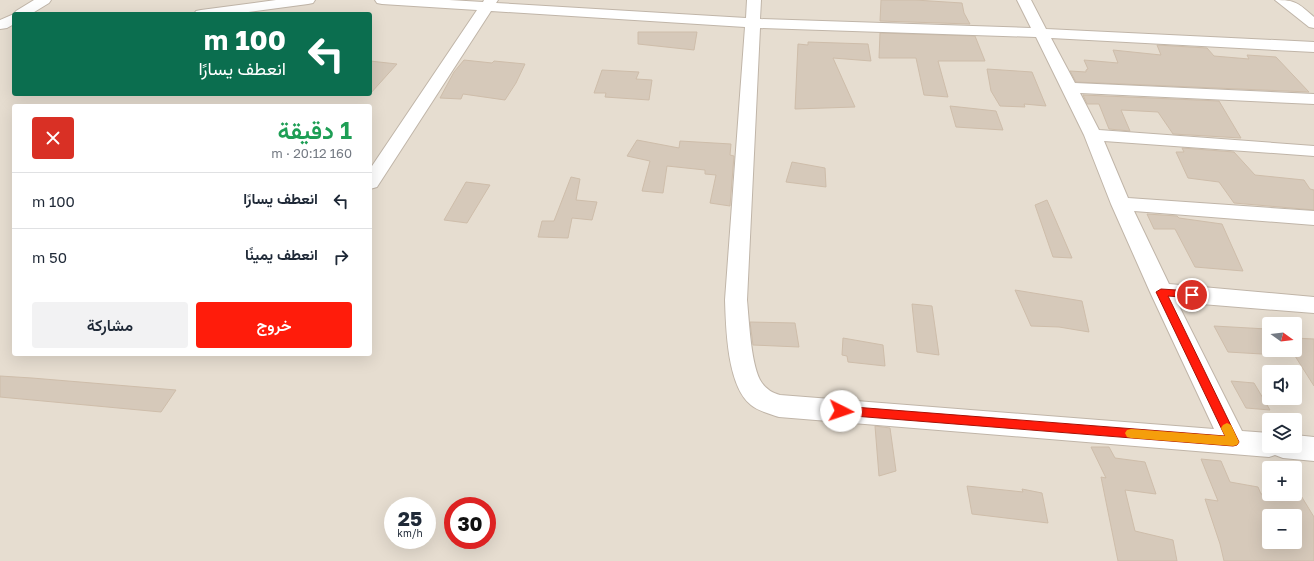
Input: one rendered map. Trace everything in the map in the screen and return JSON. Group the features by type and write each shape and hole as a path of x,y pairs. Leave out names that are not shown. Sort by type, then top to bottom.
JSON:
{"street":[{"path":"24,12 44,0"},
{"path":"209,12 230,0"},
{"path":"215,12 308,0"},
{"path":"382,0 489,3 753,23 1042,33 1314,47"},
{"path":"754,0 736,300 737,332 748,383 758,397 779,406 1262,444"},
{"path":"1024,0 1093,135 1121,204 1161,292 1233,442"},
{"path":"1282,0 1314,24"},
{"path":"372,180 489,3"},
{"path":"1070,88 1314,99"},
{"path":"1093,135 1314,151"},
{"path":"1121,204 1314,218"},
{"path":"1161,292 1314,305"},
{"path":"1302,448 1314,449"}],"shaded area":[{"path":"0,0 1314,0 1314,561 0,561"}],"building":[{"path":"881,0 915,0 962,3 964,13 970,24 880,21"},
{"path":"638,32 697,32 694,50 638,44"},
{"path":"880,33 975,36 985,61 938,61 948,97 924,95 916,58 879,58"},
{"path":"808,42 868,44 871,61 833,58 855,107 795,109 798,44 808,45"},
{"path":"1157,45 1207,48 1214,56 1249,59 1247,55 1276,57 1309,92 1076,82 1070,71 1086,72 1088,69 1084,60 1118,63 1113,50 1161,55"},
{"path":"464,60 525,64 516,83 505,100 463,94 461,99 440,98 454,72"},
{"path":"372,61 397,64 372,92"},
{"path":"987,69 1032,72 1046,106 1024,104 1025,107 1000,106 991,91"},
{"path":"602,70 639,72 636,79 652,80 649,100 605,97 606,93 594,93"},
{"path":"1083,95 1219,101 1241,138 1173,134 1158,112 1121,110 1130,131 1109,129 1099,104 1087,104"},
{"path":"950,106 996,111 1003,130 956,127"},
{"path":"637,140 679,148 680,141 731,144 730,155 734,156 730,206 710,203 716,175 705,174 705,170 667,166 663,193 642,191 650,161 627,156"},
{"path":"1182,148 1234,152 1255,175 1304,180 1310,189 1314,190 1314,210 1234,203 1219,182 1188,178 1176,152 1184,152"},
{"path":"792,162 825,168 826,187 786,182"},
{"path":"571,177 580,179 576,200 597,202 592,220 572,218 568,238 538,237 542,221 554,221"},
{"path":"466,182 490,185 467,223 444,220"},
{"path":"1047,200 1072,258 1053,257 1035,205"},
{"path":"1147,214 1177,216 1179,218 1222,224 1243,271 1195,267 1175,229 1154,229"},
{"path":"1015,290 1082,301 1089,332 1059,327 1031,326"},
{"path":"912,304 932,306 939,355 917,352"},
{"path":"750,322 795,323 799,347 753,345"},
{"path":"1214,326 1262,329 1262,354 1228,352"},
{"path":"843,338 883,345 885,366 848,362 847,356 842,355"},
{"path":"1302,338 1314,339 1314,386 1296,357 1302,357"},
{"path":"0,376 176,390 161,412 0,397"},
{"path":"1231,381 1254,383 1262,396 1262,405 1267,405 1270,410 1246,408"},
{"path":"875,426 890,428 896,471 879,476"},
{"path":"1091,447 1109,447 1115,458 1145,462 1156,494 1125,490 1135,531 1173,540 1177,561 1118,561 1101,477 1106,478"},
{"path":"1201,459 1221,461 1230,482 1258,487 1262,494 1262,501 1302,501 1302,497 1314,517 1314,561 1224,561 1205,499 1218,501"},
{"path":"967,486 1023,492 1022,489 1042,493 1048,523 972,514"}],"slow traffic":[{"path":"1131,433 1233,442 1227,428"}],"route":[{"path":"841,411 1233,442 1161,292 1192,295"}]}
